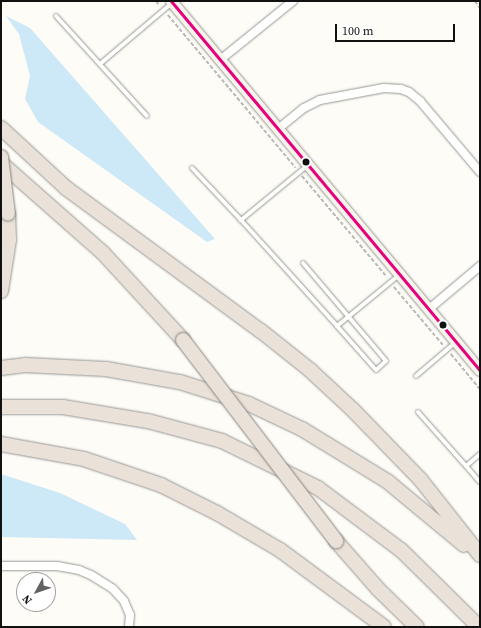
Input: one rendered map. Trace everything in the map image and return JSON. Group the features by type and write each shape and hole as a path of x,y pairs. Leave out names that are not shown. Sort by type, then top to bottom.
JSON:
{"highway":[{"path":"1,128 66,188 261,331 310,370 352,409 420,479 480,556"},
{"path":"1,157 8,214 9,240 1,291"},
{"path":"1,163 102,253 184,340 336,541 378,589 417,627"},
{"path":"1,368 25,365 106,369 180,382 250,404 302,429 387,481 480,556"},
{"path":"1,407 63,407 148,421 222,441 318,488 401,550 479,627"},
{"path":"1,444 84,459 161,485 217,513 280,550 384,627"}],"street":[{"path":"220,60 292,1"},
{"path":"172,2 480,370"},
{"path":"278,129 304,108 320,100 384,88 401,89 409,92 420,101 480,172"},
{"path":"429,309 480,266"},
{"path":"1,566 57,566 79,570 91,575 113,589 124,601 130,616 129,627"}],"lane":[{"path":"100,64 172,2"},
{"path":"56,16 147,116"},
{"path":"241,220 308,165"},
{"path":"192,168 241,220 376,370 386,361 304,263"},
{"path":"337,326 400,274"},
{"path":"416,376 456,342"},
{"path":"418,412 480,482"},
{"path":"466,466 480,454"}],"path":[{"path":"156,1 480,390"},
{"path":"475,1 480,8"}],"water":[{"path":"6,16 30,28 215,239 207,242 38,122 25,99 30,76 19,34"},
{"path":"1,474 60,493 125,524 137,540 1,537"}],"transit line":[{"path":"171,1 480,370"}]}
